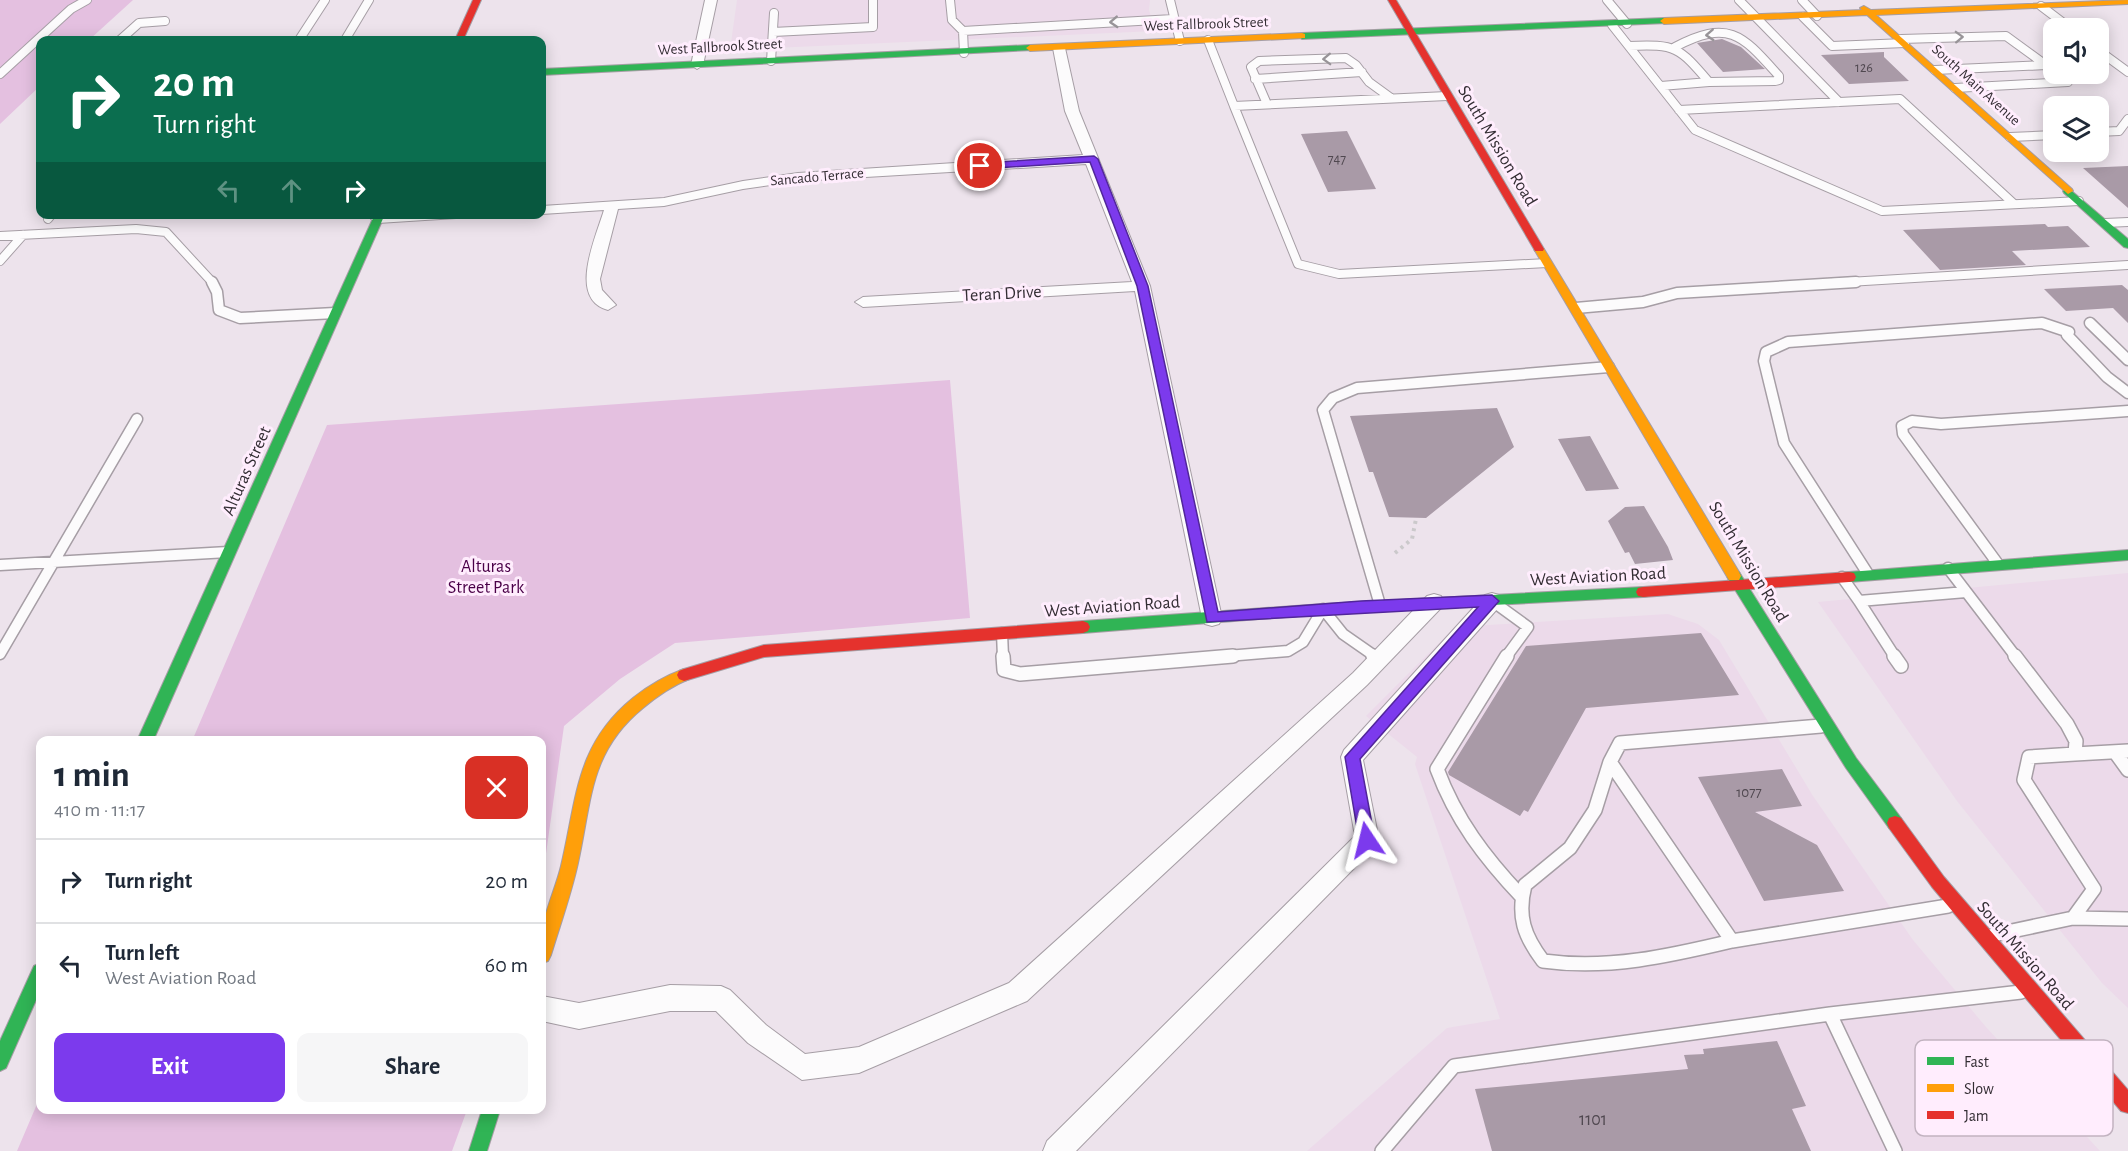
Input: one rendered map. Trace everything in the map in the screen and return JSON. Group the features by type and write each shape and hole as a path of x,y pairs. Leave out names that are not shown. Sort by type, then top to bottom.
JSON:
{"street":[{"path":"461,36 477,0"},
{"path":"697,64 711,0"},
{"name":"South Mission Road","path":"1392,0 1546,263 1740,586 1878,802 1957,904 2073,1040"},
{"name":"South Main Avenue","path":"1854,0 1903,41 2128,245"},
{"name":"West Fallbrook Street","path":"546,72 1180,41 2128,2"},
{"path":"1059,48 1072,111 1094,159 1142,286 1212,618"},
{"name":"Sancado Terrace","path":"546,210 664,202 743,184 798,177 1094,159"},
{"path":"608,305 595,292 592,279 612,206"},
{"name":"Alturas Street","path":"147,736 378,219"},
{"name":"Teran Drive","path":"863,302 1142,286"},
{"name":"West Aviation Road","path":"546,942 566,880 586,782 598,744 626,710 672,679 764,651 1380,605 1492,601 1740,586 1948,567 2128,555"},
{"path":"1057,1151 1367,840 1352,757 1492,601"},
{"path":"546,1010 579,1016 670,998 721,999 757,1034 802,1067 860,1060 1018,992 1378,659 1434,602"},
{"path":"0,1062 8,1026 36,979"},
{"name":"South Mission Road","path":"2113,1087 2128,1104"},
{"path":"478,1151 490,1114"}],"lane":[{"path":"42,36 71,9 87,0"},
{"path":"301,36 325,0"},
{"path":"347,36 369,0"},
{"path":"773,32 873,27 873,0"},
{"path":"950,0 952,20 963,31 964,53"},
{"path":"1170,0 1180,41"},
{"path":"1607,0 1627,24"},
{"path":"1739,0 1839,102"},
{"path":"1802,0 1817,16"},
{"path":"2050,4 2062,18"},
{"path":"771,61 774,13"},
{"path":"1803,17 1832,46 2007,36 2043,63"},
{"path":"963,31 1173,19"},
{"path":"124,36 139,23 165,21"},
{"path":"1612,25 1695,130 1882,212 2079,201"},
{"path":"1661,86 1779,80 1779,76 1761,56 1739,36 1697,35 1675,47"},
{"path":"1208,40 1298,264 1339,274 1546,263"},
{"path":"0,74 36,41"},
{"path":"1629,46 1667,44 1675,47 1709,82"},
{"path":"1267,104 1251,67 1259,61 1346,58 1370,82 1391,98"},
{"path":"2109,58 2128,72"},
{"path":"1935,70 2043,65"},
{"path":"1255,79 1362,72"},
{"path":"1955,88 2043,83"},
{"path":"1234,106 1447,96"},
{"path":"1679,110 1900,99 2014,204"},
{"path":"2109,131 2119,131 2128,119"},
{"path":"2010,137 2043,136"},
{"path":"2105,224 2128,222"},
{"path":"0,236 136,229 166,232 189,260 212,279 219,295 219,310 240,318 335,313"},
{"path":"0,261 23,235"},
{"path":"1574,308 1643,302 1677,293 2128,265"},
{"path":"1868,574 1785,443 1764,361 1766,352 1788,342 2042,323 2069,332 2067,335 2107,377 2128,393"},
{"path":"2090,323 2128,360"},
{"path":"1380,605 1323,410 1333,398 1357,388 1609,367"},
{"path":"1998,564 1903,434 1902,426 1912,421 1941,424 2128,411"},
{"path":"0,654 137,419"},
{"path":"0,565 231,552"},
{"path":"1948,567 2067,724 2076,741 2075,754"},
{"path":"1841,576 1901,666"},
{"path":"1859,601 1966,592"},
{"path":"1492,601 1528,627 1506,657 1437,769 1448,803 1472,843 1522,897"},
{"path":"1002,633 1004,670 1020,674 1288,651 1303,642 1323,609 1343,634 1378,659"},
{"path":"1828,725 1620,743 1610,762 1595,810 1570,848 1525,885 1519,917 1527,941 1543,961 1569,966 1643,961 1732,941 1957,904"},
{"path":"2073,918 2094,889 2024,780 2029,757 2128,751"},
{"path":"2115,752 2128,770"},
{"path":"1610,762 1732,941"},
{"path":"1985,936 2073,918 2128,919"},
{"path":"1382,1151 1454,1066 1830,1014 2031,991"},
{"path":"1830,1014 1895,1151"}],"path":[{"path":"1395,553 1403,550 1412,539 1417,526 1416,519"}],"shaded area":[{"path":"737,0 1150,0 1149,10 1155,31 730,50"},
{"path":"2128,573 2128,1008 2102,983 1957,801 1818,602"},
{"path":"1668,614 1698,624 1719,640 1813,796 1913,940 1998,1040 1915,1040 1915,1136 2086,1136 2100,1151 1307,1151 1447,1028 1500,1019 1415,764 1417,757 1366,716 1455,627"}],"green space":[{"path":"0,0 133,0 93,36 36,36 36,90 0,124"},
{"name":"Alturas Street Park","path":"950,380 970,618 675,643 620,679 564,726 546,854 546,736 194,736 327,425"},
{"path":"36,1106 36,1114 466,1114 452,1151 17,1151"}],"building":[{"path":"1722,39 1741,47 1765,69 1723,72 1697,43"},
{"path":"1884,52 1884,57 1909,81 1849,84 1821,55"},
{"path":"1347,131 1376,189 1328,192 1301,134"},
{"path":"2128,166 2128,208 2083,168"},
{"path":"2045,224 2048,227 2068,226 2090,247 2012,251 2026,265 1940,270 1903,230"},
{"path":"2122,285 2128,290 2128,323 2113,308 2066,311 2044,289"},
{"path":"1497,408 1514,447 1426,518 1389,517 1373,472 1369,472 1350,416"},
{"path":"1590,436 1619,489 1586,491 1558,439"},
{"path":"1644,506 1673,560 1635,564 1629,552 1625,553 1608,521 1625,507"},
{"path":"1701,633 1739,695 1586,708 1528,812 1524,810 1520,816 1449,775 1448,772 1526,646"},
{"path":"1782,769 1802,806 1755,812 1817,845 1844,891 1764,901 1698,777"},
{"path":"1777,1041 1806,1106 1792,1109 1811,1151 1492,1151 1475,1089 1688,1069 1684,1055 1704,1054 1703,1049"}],"traffic: fast":[{"path":"1302,36 1664,21"},
{"path":"546,72 1030,48"},
{"path":"2068,191 2128,245"},
{"path":"147,736 378,219"},
{"path":"1849,577 2128,555"},
{"path":"1734,576 1851,763 1895,823"},
{"path":"1083,627 1323,609 1643,592"},
{"path":"0,1062 36,981"},
{"path":"478,1151 490,1114"}],"traffic: slow":[{"path":"1664,21 2128,2"},
{"path":"1864,8 2068,191"},
{"path":"1030,48 1302,36"},
{"path":"1539,249 1734,576"},
{"path":"546,943 566,881 581,804 594,757 606,736 622,716 658,688 684,675"}],"traffic: jam":[{"path":"461,36 477,0"},
{"path":"1392,0 1539,249"},
{"path":"1643,592 1849,577"},
{"path":"684,675 764,651 1083,627"},
{"path":"1895,823 1938,882 2073,1040"},
{"path":"2113,1086 2128,1104"}],"route":[{"path":"980,166 1094,159 1142,286 1212,618 1361,606 1492,601 1352,757 1367,840"}]}
